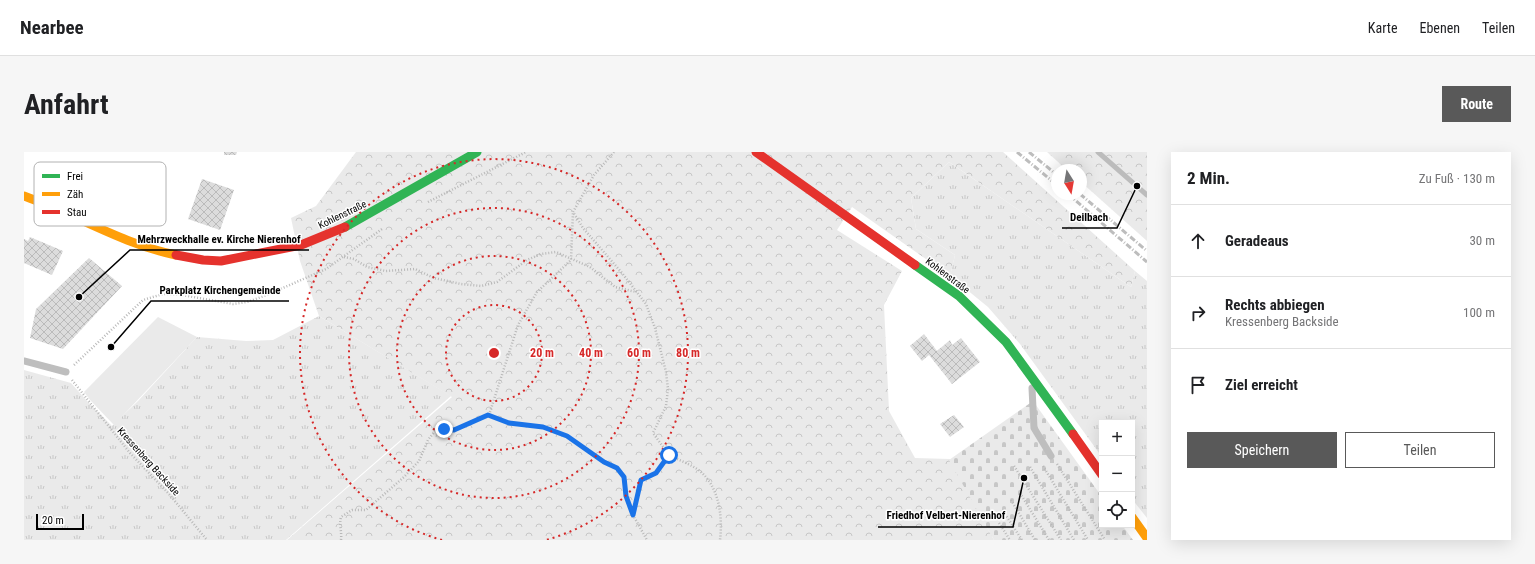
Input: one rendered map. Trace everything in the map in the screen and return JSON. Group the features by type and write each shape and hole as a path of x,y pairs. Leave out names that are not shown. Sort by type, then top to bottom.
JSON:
{"main road":[{"name":"Kohlenstraße","path":"96,226 127,240 166,253 185,257 221,261 250,256 302,245 347,226 477,152"},
{"name":"Kohlenstraße","path":"756,152 959,296 1006,342 1099,471"},
{"name":"Kohlenstraße","path":"24,196 34,199"},
{"path":"1135,521 1147,538"}],"lane":[{"path":"24,361 66,372"},
{"path":"1032,378 1034,428 1051,456"}],"path":[{"path":"488,415 518,325 537,292 571,260 573,212 594,175 614,152"},
{"path":"573,212 583,228 622,273 646,304 655,328 666,372 668,389 666,406 653,433 669,455 697,469 708,480 716,495 720,513 720,540"},
{"path":"344,257 354,259 367,267 386,271 415,270 434,278 461,284 481,286 497,282 527,260 541,254 556,252 590,268 615,287 636,292"},
{"name":"Kressenberg Backside","path":"66,372 130,453 169,494 207,540"},
{"path":"341,540 339,525 341,517 352,510 366,510 404,477 419,460 428,440 435,431 454,430 488,415 509,423 543,427 567,436 604,462 617,468 624,477 626,496 633,515 647,540"},
{"path":"633,515 641,480 656,473 669,455"},
{"path":"1051,456 1105,540"},
{"path":"1014,466 1061,540"},
{"path":"1043,466 1088,540"},
{"path":"1030,467 1074,540"},
{"path":"1020,493 1049,540"},
{"path":"1011,500 1035,540"},
{"path":"1005,514 1022,540"},
{"path":"999,523 1010,540"}],"green space":[{"path":"356,152 1003,152 1051,195 1051,200 1056,200 1135,271 1131,287 949,162 911,198 916,229 955,255 950,276 852,207 837,230 902,271 884,305 889,411 915,458 950,459 994,540 287,540 452,397 319,316 300,261 291,218 316,206"},
{"path":"1047,152 1147,152 1147,241 1087,187 1087,164 1060,164"},
{"path":"949,162 1131,287 1135,271 1147,281 1147,518 1135,503 1135,420 1099,420 1099,453 1020,344 988,307 950,276 955,255 916,229 911,198"},
{"path":"319,316 451,396 286,540 24,540 24,370 71,383 112,426 138,401 197,337 246,341 273,340"},
{"path":"158,317 197,337 114,425 84,392"},
{"path":"1033,401 1099,493 1099,528 1124,528 1133,540 994,540 949,460"}],"building":[{"path":"224,152 237,152 236,155 224,155"},
{"path":"202,179 234,190 220,230 188,219"},
{"path":"30,237 63,251 52,275 24,263 24,239 28,241"},
{"path":"89,258 122,286 63,349 30,338 36,309"},
{"path":"924,334 937,351 950,340 952,345 961,338 980,362 952,384 929,355 922,361 910,346"},
{"path":"954,415 964,427 950,437 940,424"}],"waterway":[{"path":"1098,152 1147,195"}],"railway":[{"path":"1017,152 1051,180"},
{"path":"1029,152 1051,170"},
{"path":"1075,200 1147,262"},
{"path":"1087,200 1147,251"}],"traffic: fast":[{"path":"345,227 477,152"},
{"path":"915,265 959,296 1006,342 1073,434"}],"traffic: slow":[{"path":"24,196 34,200"},
{"path":"95,226 137,244 176,255"},
{"path":"1135,521 1147,538"}],"traffic: jam":[{"path":"756,152 915,265"},
{"path":"176,255 203,260 221,261 301,245 345,227"},
{"path":"1073,434 1099,471"}],"place":[{"name":"Deilbach","path":"1137,186"},
{"name":"Mehrzweckhalle ev. Kirche Nierenhof","path":"79,297"},
{"name":"Parkplatz Kirchengemeinde","path":"111,347"},
{"name":"Friedhof Velbert-Nierenhof","path":"1024,478"}],"route":[{"path":"444,429 454,430 488,415 509,423 543,427 567,436 604,462 617,468 624,477 626,496 633,515 641,480 656,473 669,455"}]}
